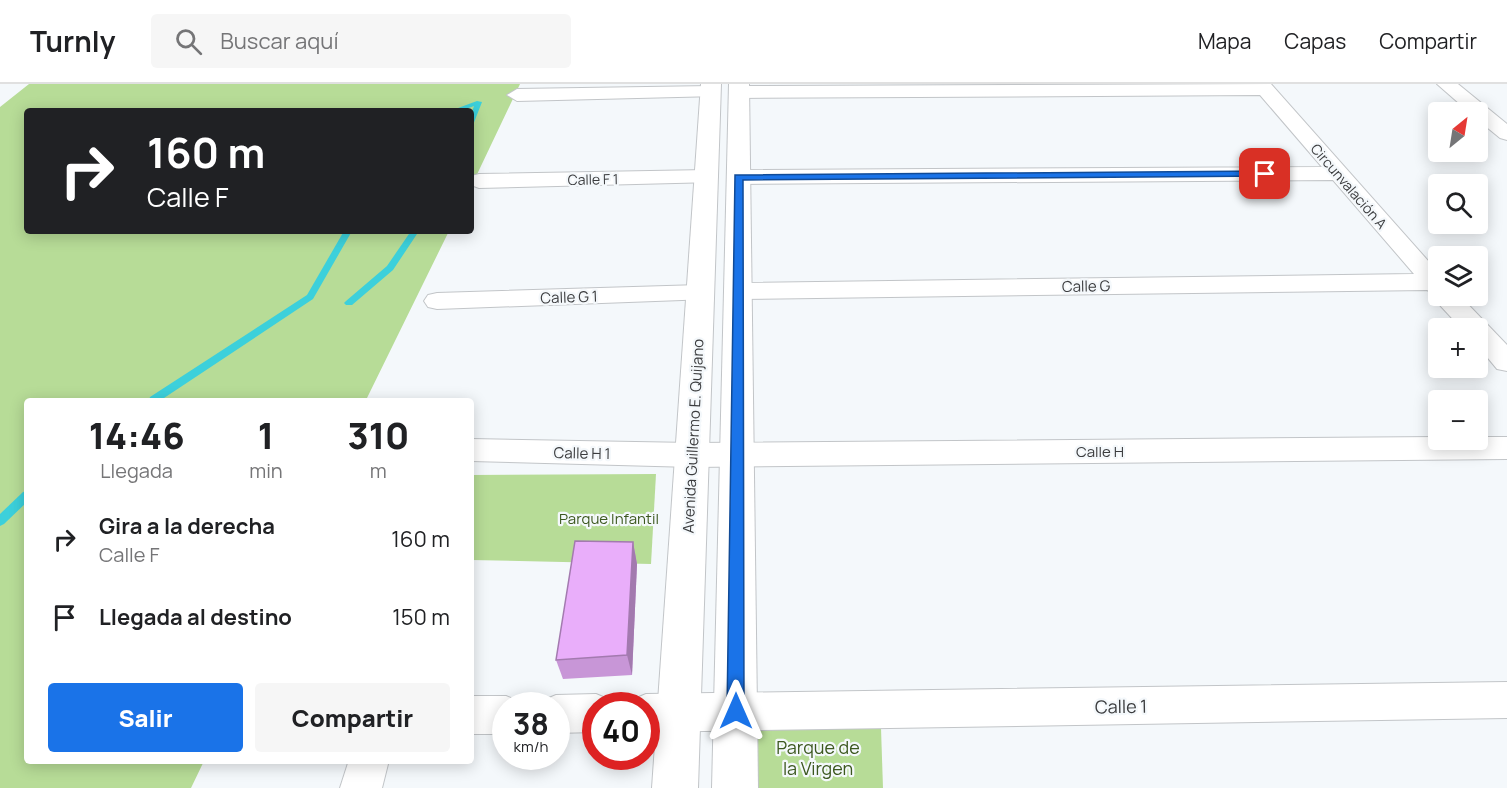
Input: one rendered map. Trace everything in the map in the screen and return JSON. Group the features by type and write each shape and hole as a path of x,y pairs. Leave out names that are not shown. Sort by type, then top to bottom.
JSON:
{"street":[{"path":"1446,84 1507,134"},
{"path":"517,95 725,88 1263,87"},
{"name":"Circunvalación A","path":"1263,87 1428,275"},
{"path":"725,88 738,177 735,788"},
{"name":"Avenida Guillermo E. Quijano","path":"675,788 663,712 692,455 707,177 725,88"},
{"path":"738,177 1337,173"},
{"name":"Calle F 1","path":"479,181 707,177"},
{"name":"Calle G","path":"737,291 1428,288"},
{"name":"Calle G 1","path":"437,301 700,293"},
{"name":"Circunvalación A","path":"1456,306 1467,318"},
{"name":"Circunvalación A","path":"1488,341 1507,362"},
{"name":"Calle H","path":"692,455 1507,448"},
{"name":"Calle H 1","path":"474,450 692,455"},
{"name":"Calle 1","path":"663,712 1507,700"},
{"path":"474,715 492,715"},
{"path":"361,788 368,764"}],"green space":[{"path":"29,84 520,84 474,181 474,108 24,108 24,234 448,234 367,398 24,398 24,764 203,764 191,788 0,788 0,107"},
{"name":"Parque Infantil","path":"656,474 651,564 474,560 474,475"},
{"name":"Parque de la Virgen","path":"756,728 881,728 883,788 754,788"}],"building":[{"path":"575,541 633,542 627,655 556,660"}],"waterway":[{"path":"462,108 479,102 474,116"},
{"path":"157,398 310,297 346,234"},
{"path":"349,303 390,268 413,234"},
{"path":"0,521 24,498"}],"route":[{"path":"736,711 738,177 1265,174"}]}
